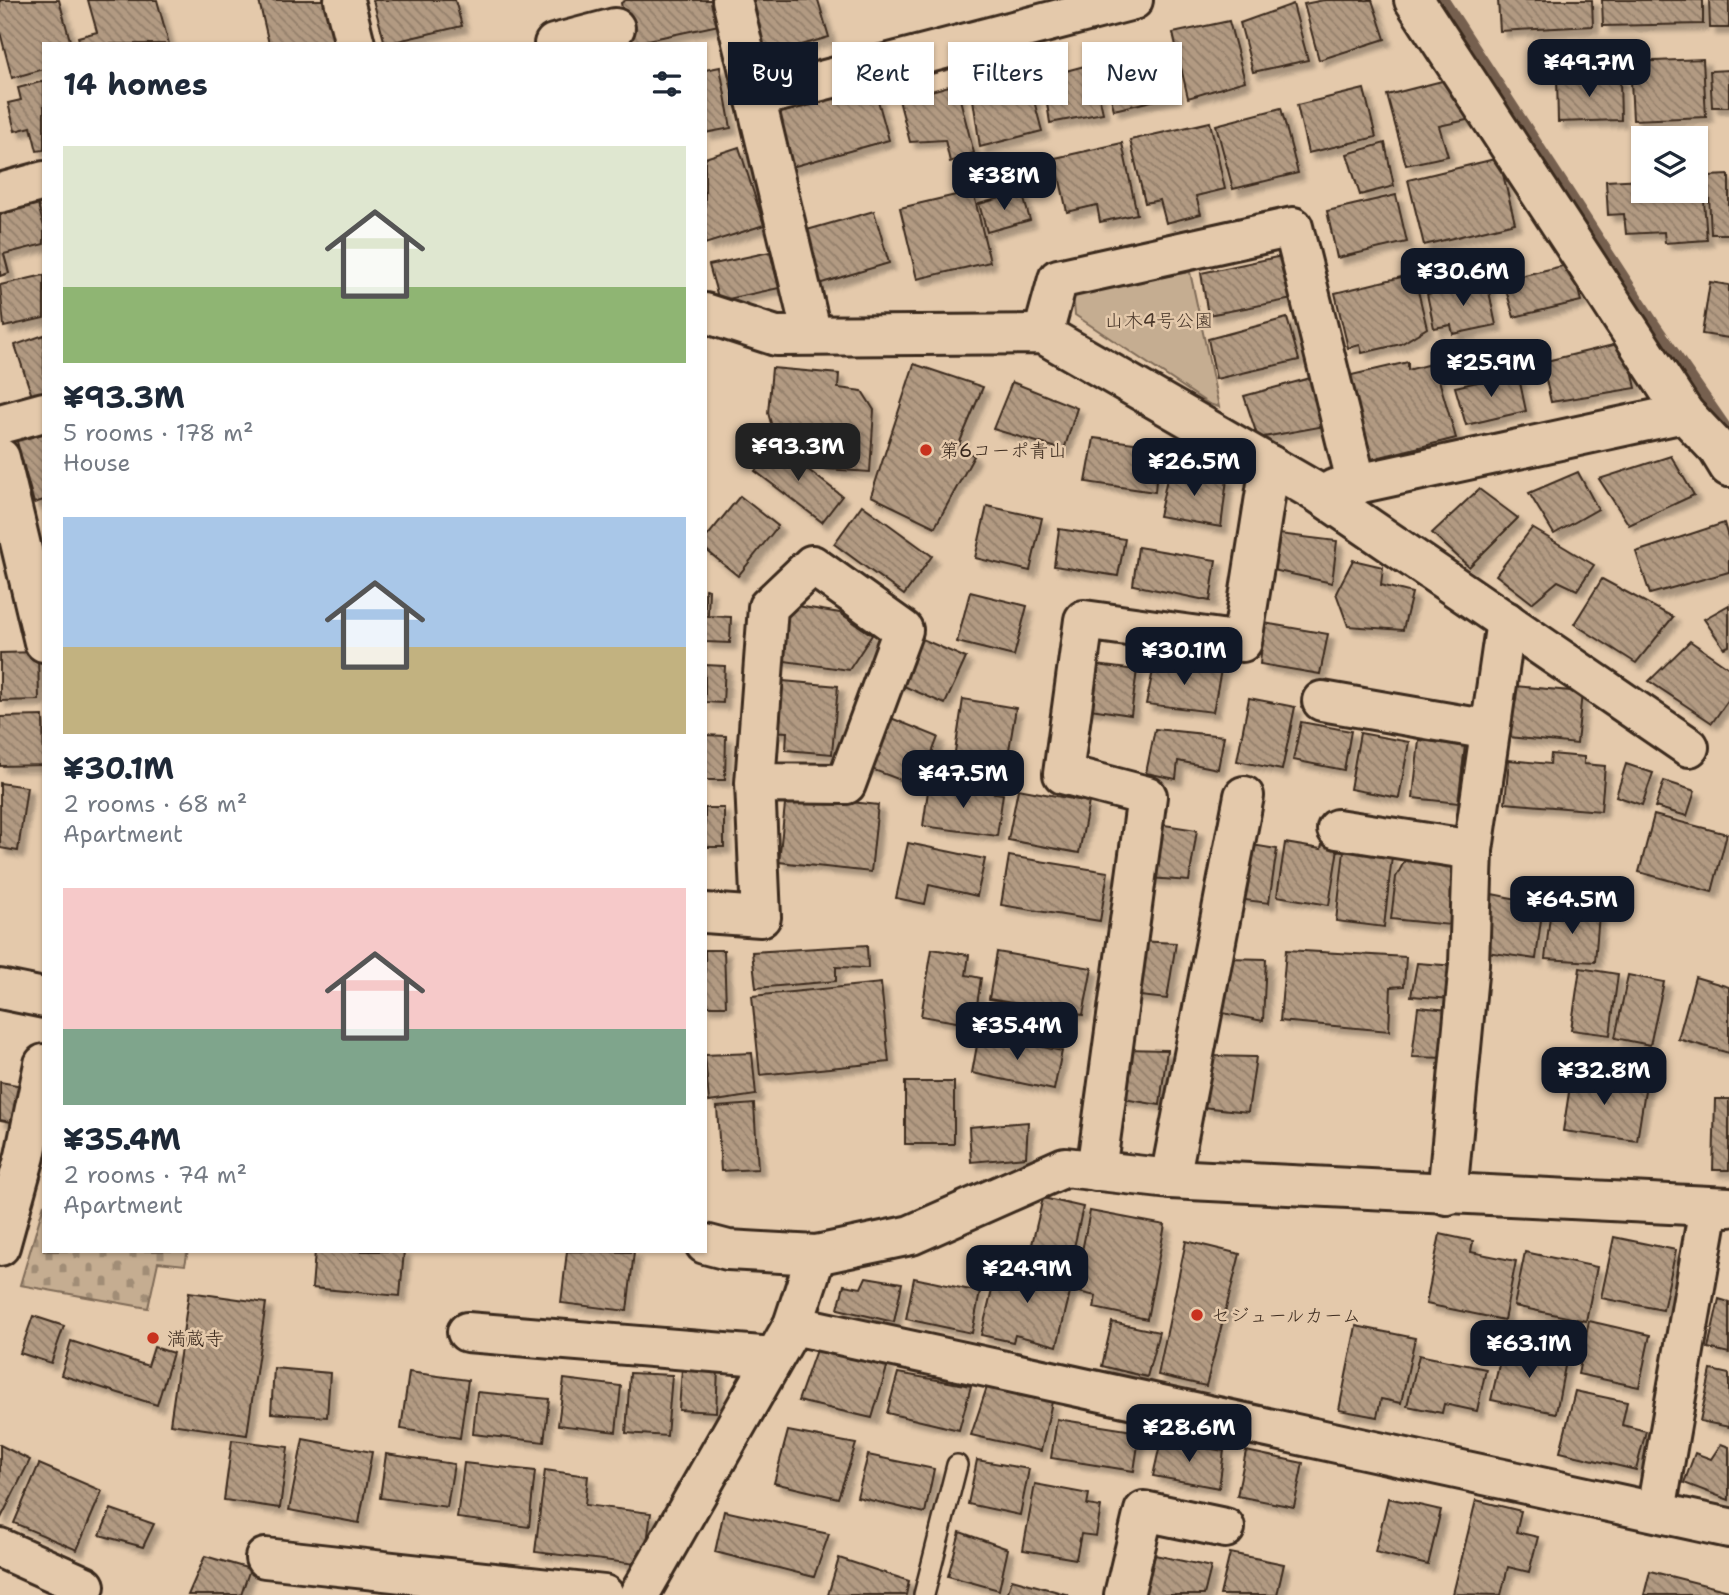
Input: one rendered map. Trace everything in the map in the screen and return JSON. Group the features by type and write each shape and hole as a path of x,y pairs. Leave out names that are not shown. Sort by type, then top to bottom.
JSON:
{"street":[{"path":"344,0 354,42"},
{"path":"732,0 742,42"},
{"path":"818,81 1133,0"},
{"path":"1414,0 1684,413 1725,454"},
{"path":"562,42 615,28"},
{"path":"757,105 813,335"},
{"path":"0,193 42,182"},
{"path":"1042,334 1058,279 1293,228 1357,485"},
{"path":"707,314 776,336 1042,334 1318,493 1689,747"},
{"path":"0,424 42,413"},
{"path":"1318,493 1684,413"},
{"path":"0,458 42,634"},
{"path":"1096,1171 1147,796 1063,774 1084,620 1242,642 1270,465"},
{"path":"707,913 761,917 755,783 768,607 812,565 903,630 846,784 755,783"},
{"path":"1447,1195 1469,964 1473,850 1506,621"},
{"path":"1322,701 1490,730"},
{"path":"1170,1179 1244,796"},
{"path":"1337,829 1473,850"},
{"path":"0,989 42,998"},
{"path":"0,1246 25,1156 42,1074"},
{"path":"707,1244 729,1250 816,1255 911,1235 1065,1167 1170,1179 1719,1207 1656,1511"},
{"path":"639,1595 783,1341 816,1255"},
{"path":"467,1332 783,1341 1656,1511 1729,1528"},
{"path":"1124,1595 1144,1511 1225,1528"},
{"path":"0,1548 85,1586"},
{"path":"265,1559 347,1582 604,1595"}],"lane":[{"path":"924,1595 957,1465"}],"green space":[{"name":"山木4号公園","path":"1190,272 1219,407 1209,404 1075,315 1073,292"},
{"path":"42,1211 42,1253 188,1253 185,1265 158,1262 148,1308 20,1285"}],"building":[{"path":"0,0 59,0 70,42 42,42 42,70 12,78 0,32"},
{"path":"88,0 157,0 168,42 79,42 78,37 97,32"},
{"path":"326,0 336,42 269,42 259,1"},
{"path":"373,0 455,0 462,26 384,42"},
{"path":"626,0 713,0 719,25 629,42 621,3"},
{"path":"744,0 818,0 829,37 812,42 756,42"},
{"path":"1324,0 1372,0 1385,39 1319,60 1304,4"},
{"path":"1498,0 1592,0 1593,26 1500,31"},
{"path":"1602,0 1703,0 1703,24 1603,26"},
{"path":"1709,0 1729,0 1729,28 1710,28"},
{"path":"1293,4 1308,60 1253,72 1240,23"},
{"path":"1229,21 1245,81 1188,98 1182,72 1182,42 1175,42 1173,33"},
{"path":"1703,59 1706,117 1633,120 1630,62"},
{"path":"720,67 731,128 707,133 707,70"},
{"path":"1082,67 1082,105 1101,105 1103,113 1050,123 1047,105 1068,105 1068,70"},
{"path":"1729,70 1729,107 1712,107 1710,71"},
{"path":"1620,77 1621,120 1558,122 1557,78"},
{"path":"1454,78 1467,120 1439,126 1448,156 1406,165 1387,95"},
{"path":"42,82 42,150 37,151 31,127 15,131 8,103 21,100 18,88"},
{"path":"948,86 948,105 961,105 974,153 950,162 945,140 910,142 900,105 934,105 934,90"},
{"path":"1364,89 1376,137 1308,153 1297,105"},
{"path":"832,98 832,105 879,105 889,140 788,168 773,115 808,105 818,105 818,102"},
{"path":"974,105 1035,105 1042,131 980,147"},
{"path":"1113,105 1135,105 1114,110"},
{"path":"1281,108 1298,173 1233,189 1216,125"},
{"path":"1210,122 1225,189 1196,196 1201,214 1166,223 1160,200 1145,203 1130,140"},
{"path":"1122,143 1137,214 1100,222 1097,205 1067,212 1055,158"},
{"path":"1385,143 1394,186 1360,195 1347,154"},
{"path":"739,147 764,225 707,243 707,157"},
{"path":"1499,158 1515,223 1424,245 1408,180"},
{"path":"1729,175 1729,234 1711,234 1708,176"},
{"path":"1631,180 1631,203 1704,203 1707,240 1665,243 1664,232 1626,234 1624,214 1608,215 1606,181"},
{"path":"973,191 990,262 917,279 900,208"},
{"path":"1022,192 1030,220 987,232 979,204"},
{"path":"35,194 42,220 42,244 4,254 9,273 0,276 0,203"},
{"path":"1396,195 1407,242 1337,258 1327,211"},
{"path":"874,211 889,263 815,285 800,232"},
{"path":"770,252 779,288 719,301 709,265"},
{"path":"1282,256 1293,299 1208,315 1201,273"},
{"path":"1571,264 1581,301 1514,317 1503,280"},
{"path":"1414,274 1427,328 1401,344 1362,353 1360,345 1348,348 1335,293"},
{"path":"42,275 42,318 4,327 0,285"},
{"path":"1487,282 1496,325 1453,334 1451,325 1434,328 1427,294"},
{"path":"1710,282 1729,285 1729,338 1702,334"},
{"path":"1287,318 1299,360 1216,379 1208,339"},
{"path":"42,336 42,396 33,399 15,345"},
{"path":"1626,342 1636,388 1551,402 1542,362"},
{"path":"1408,362 1408,370 1434,363 1456,438 1364,461 1343,377"},
{"name":"第6コーポ青山","path":"914,364 983,387 959,444 974,456 935,527 871,496"},
{"path":"772,368 839,374 838,388 862,391 874,410 870,472 826,469 775,437 768,413"},
{"path":"1518,373 1526,411 1466,425 1455,387"},
{"path":"1314,377 1325,426 1258,438 1244,396"},
{"path":"1012,382 1077,408 1064,450 993,429"},
{"path":"42,431 42,501 34,503 16,438"},
{"path":"1094,438 1159,446 1155,492 1086,482"},
{"path":"775,444 842,496 822,522 755,471"},
{"path":"1671,456 1694,495 1629,525 1599,479"},
{"path":"1169,469 1227,479 1221,527 1159,516"},
{"path":"1578,472 1598,509 1554,534 1529,493"},
{"path":"1479,489 1518,518 1469,567 1432,533"},
{"path":"740,496 778,526 738,576 707,551 707,537"},
{"path":"862,505 932,556 904,595 834,544"},
{"path":"987,506 1042,518 1030,571 975,558"},
{"path":"1724,523 1729,541 1729,572 1650,594 1636,552"},
{"path":"1532,528 1594,565 1577,590 1558,581 1532,603 1496,575"},
{"path":"1059,529 1125,539 1118,576 1054,566"},
{"path":"1279,534 1337,541 1332,583 1273,570"},
{"path":"1138,547 1216,560 1210,601 1133,585"},
{"path":"1353,560 1383,567 1381,585 1412,593 1403,630 1348,626 1336,593"},
{"path":"1602,579 1673,617 1636,663 1574,624"},
{"path":"707,590 708,616 731,617 730,643 707,642"},
{"path":"970,592 1027,606 1014,656 957,642"},
{"path":"779,603 840,613 872,635 849,670 770,659"},
{"path":"1729,605 1729,646 1724,648 1704,619"},
{"path":"1264,623 1328,634 1320,674 1260,664"},
{"path":"913,635 966,658 945,704 892,681"},
{"path":"1690,641 1729,668 1729,699 1712,723 1649,681"},
{"path":"38,652 39,700 0,701 0,653"},
{"path":"1155,661 1221,670 1213,712 1146,704"},
{"path":"1088,664 1137,670 1131,715 1083,708"},
{"path":"707,665 725,666 723,703 707,702"},
{"path":"772,680 838,686 832,754 786,750 787,732 768,731"},
{"path":"1514,686 1582,692 1577,744 1509,737"},
{"path":"1249,698 1295,707 1282,770 1237,761"},
{"path":"963,699 1016,708 1005,774 953,765"},
{"path":"42,716 42,765 0,766 0,717"},
{"path":"886,716 938,737 919,787 866,767"},
{"path":"1301,722 1351,731 1344,770 1293,760"},
{"path":"1155,729 1224,736 1218,769 1178,761 1176,779 1146,773"},
{"path":"1360,733 1409,742 1399,798 1350,789"},
{"path":"707,735 726,736 725,780 707,780"},
{"path":"1419,740 1465,746 1458,803 1413,798"},
{"path":"1551,754 1584,757 1584,764 1605,766 1601,811 1505,803 1509,760 1550,764"},
{"path":"1626,764 1653,773 1642,805 1616,796"},
{"path":"1664,781 1695,791 1687,816 1655,807"},
{"path":"0,783 27,787 18,851 0,848"},
{"path":"929,784 1003,794 997,836 923,826"},
{"path":"1018,789 1089,802 1079,853 1008,840"},
{"path":"786,795 878,805 871,872 779,862"},
{"path":"707,808 724,808 724,847 707,847"},
{"path":"1654,815 1727,834 1712,892 1639,872"},
{"path":"1158,824 1197,830 1189,881 1150,878"},
{"path":"1323,840 1339,842 1329,905 1277,896 1285,843 1321,849"},
{"path":"908,843 985,859 977,896 929,885 925,904 896,898"},
{"path":"1246,844 1277,849 1269,903 1236,899"},
{"path":"1344,851 1392,856 1384,927 1336,921"},
{"path":"1009,856 1108,872 1100,921 1001,905"},
{"path":"1407,856 1456,861 1450,925 1391,919 1396,877"},
{"path":"1492,894 1543,904 1536,959 1486,952"},
{"path":"1551,907 1599,914 1595,962 1545,959"},
{"path":"1138,941 1176,943 1167,999 1131,995"},
{"path":"867,945 868,968 836,967 836,981 756,988 752,952"},
{"path":"932,949 969,955 966,975 981,978 974,1025 921,1016"},
{"path":"707,950 724,950 726,1006 707,1006"},
{"path":"1286,950 1406,957 1404,986 1391,987 1389,1031 1280,1021"},
{"path":"997,952 1092,968 1083,1015 989,999"},
{"path":"1227,958 1266,959 1263,1021 1218,1012"},
{"path":"1417,963 1456,966 1453,999 1411,996"},
{"path":"1580,968 1618,974 1610,1035 1571,1030"},
{"path":"1628,975 1664,982 1650,1045 1615,1038"},
{"path":"1695,977 1729,987 1729,1053 1678,1039"},
{"path":"881,983 889,1062 760,1075 752,996"},
{"path":"1418,1007 1449,1010 1447,1058 1412,1057"},
{"path":"979,1034 1062,1051 1054,1090 972,1073"},
{"path":"1124,1049 1167,1050 1160,1105 1117,1098"},
{"path":"752,1053 756,1095 709,1102 707,1055"},
{"path":"1206,1056 1256,1057 1248,1112 1202,1107"},
{"path":"1572,1073 1646,1084 1637,1141 1563,1131"},
{"path":"0,1082 23,1086 17,1123 0,1120"},
{"path":"905,1082 954,1082 954,1144 905,1144"},
{"path":"1715,1099 1729,1099 1729,1170 1713,1170"},
{"path":"754,1104 758,1169 721,1171 717,1107"},
{"path":"1028,1122 1026,1157 971,1162 969,1127"},
{"path":"1043,1198 1083,1207 1069,1270 1028,1261"},
{"path":"1090,1211 1165,1225 1147,1319 1094,1308 1096,1296 1074,1291"},
{"path":"1440,1234 1473,1241 1471,1252 1516,1261 1504,1320 1426,1304"},
{"path":"1614,1237 1676,1250 1663,1310 1601,1298"},
{"name":"セジュールカーム","path":"1186,1241 1240,1254 1206,1386 1158,1375"},
{"path":"1525,1252 1597,1267 1586,1321 1514,1306"},
{"path":"315,1253 404,1253 400,1296 312,1288"},
{"path":"567,1253 634,1253 627,1311 561,1303"},
{"path":"999,1262 1073,1281 1057,1346 1015,1335 1013,1342 981,1335"},
{"path":"866,1277 902,1283 894,1322 838,1309 844,1285 861,1288"},
{"path":"914,1278 980,1292 972,1333 906,1319"},
{"path":"189,1292 266,1303 247,1435 170,1424"},
{"path":"1719,1299 1729,1302 1729,1353 1708,1348"},
{"path":"33,1316 64,1326 51,1363 20,1353"},
{"path":"1589,1321 1650,1335 1639,1387 1578,1374"},
{"path":"1112,1322 1159,1332 1147,1377 1102,1366"},
{"path":"1356,1326 1415,1338 1401,1403 1381,1399 1377,1417 1339,1410"},
{"path":"71,1341 148,1366 154,1347 173,1353 157,1405 61,1375"},
{"path":"1503,1347 1566,1361 1556,1413 1491,1400"},
{"path":"816,1350 888,1364 872,1418 798,1401"},
{"path":"1419,1355 1486,1369 1477,1411 1444,1404 1442,1413 1407,1406"},
{"path":"274,1368 330,1373 327,1417 271,1413"},
{"path":"682,1368 718,1370 716,1412 679,1410"},
{"path":"1711,1370 1729,1374 1729,1427 1700,1421"},
{"path":"409,1372 468,1380 460,1438 401,1429"},
{"path":"630,1373 672,1375 667,1436 626,1433"},
{"path":"898,1373 971,1386 959,1430 887,1413"},
{"path":"564,1379 621,1386 616,1432 558,1425"},
{"path":"987,1387 1052,1402 1041,1451 971,1435"},
{"path":"1575,1391 1627,1402 1622,1425 1646,1431 1636,1470 1560,1452"},
{"path":"477,1392 549,1399 544,1442 473,1434"},
{"path":"1057,1419 1140,1432 1134,1471 1051,1458"},
{"path":"788,1431 856,1444 838,1498 774,1483"},
{"path":"303,1439 372,1452 359,1523 289,1510"},
{"path":"232,1440 288,1447 280,1508 224,1500"},
{"path":"1161,1440 1224,1451 1219,1488 1153,1476"},
{"path":"1721,1444 1729,1447 1729,1500 1684,1483 1695,1453 1711,1459"},
{"path":"0,1445 30,1460 1,1518 0,1517"},
{"path":"1246,1451 1303,1463 1294,1507 1237,1496"},
{"path":"386,1454 454,1464 447,1507 380,1498"},
{"path":"868,1455 934,1469 925,1513 857,1497"},
{"path":"977,1460 1029,1469 1020,1515 968,1504"},
{"path":"464,1463 535,1471 529,1527 457,1518"},
{"path":"39,1464 102,1491 77,1550 14,1523"},
{"path":"545,1470 588,1476 585,1505 651,1513 644,1565 535,1552"},
{"path":"1035,1484 1089,1494 1087,1505 1101,1507 1096,1536 1081,1534 1076,1559 1023,1550"},
{"path":"1388,1498 1441,1510 1428,1565 1375,1552"},
{"path":"1476,1500 1521,1511 1516,1532 1538,1537 1529,1572 1508,1567 1501,1595 1453,1594"},
{"path":"111,1509 154,1524 143,1547 100,1535"},
{"path":"724,1511 829,1534 814,1577 715,1552"},
{"path":"960,1532 1008,1549 999,1590 948,1576"},
{"path":"1230,1553 1284,1564 1277,1595 1220,1595"},
{"path":"1155,1555 1211,1567 1204,1595 1145,1595"},
{"path":"205,1556 250,1569 241,1595 188,1595"},
{"path":"839,1558 909,1581 906,1595 828,1595"},
{"path":"1650,1571 1729,1591 1729,1595 1644,1595"},
{"path":"1012,1579 1069,1595 1007,1595"}],"waterway":[{"path":"1443,0 1655,326 1729,433"}],"place":[{"name":"第6コーポ青山","path":"926,450"},
{"name":"セジュールカーム","path":"1197,1315"},
{"name":"満蔵寺","path":"153,1338"}]}
